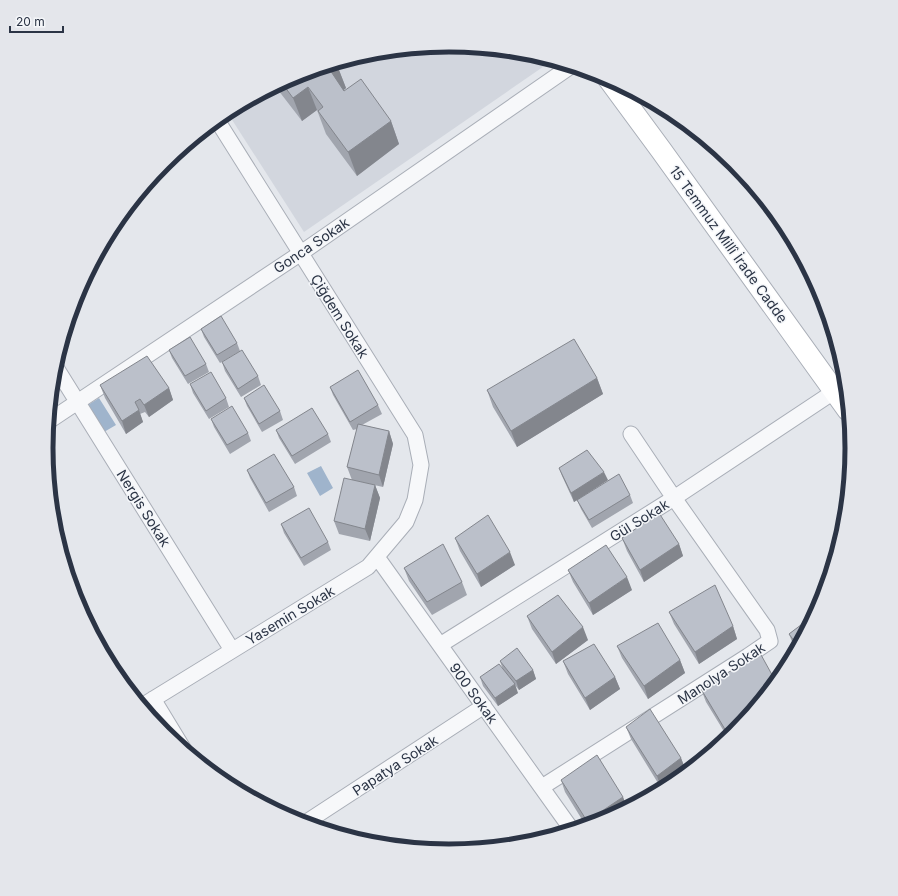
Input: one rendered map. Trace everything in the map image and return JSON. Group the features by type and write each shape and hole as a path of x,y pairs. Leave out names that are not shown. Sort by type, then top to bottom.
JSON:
{"main road":[{"name":"15 Temmuz Millî İrade Cadde","path":"616,89 842,402"}],"street":[{"name":"Gonca Sokak","path":"54,417 301,253 566,70"},
{"name":"Çiğdem Sokak","path":"220,125 415,435 421,465 415,500"},
{"name":"Nergis Sokak","path":"60,374 232,650"},
{"name":"Gül Sokak","path":"440,645 674,498 835,391"},
{"name":"Manolya Sokak","path":"542,787 770,641 767,630 631,434"},
{"name":"Yasemin Sokak","path":"147,702 368,567 406,522 415,500"},
{"name":"900 Sokak","path":"377,557 569,825"},
{"path":"147,702 158,717"},
{"name":"Papatya Sokak","path":"312,819 484,706"}],"shaded area":[{"path":"449,52 475,53 501,55 547,64 304,232 231,118 251,105 297,82 347,65 397,55"}],"water":[{"path":"99,398 116,425 104,432 88,405"},
{"path":"321,466 333,488 320,496 307,473"}],"building":[{"path":"330,70 344,91 361,79 391,121 348,152 318,111 323,107 308,87 293,98 285,88"},
{"path":"221,316 237,343 217,355 201,329"},
{"path":"190,337 206,364 185,376 169,350"},
{"path":"574,339 597,378 511,431 487,390"},
{"path":"242,350 258,376 238,389 222,362"},
{"path":"147,356 169,388 144,405 140,399 135,402 139,410 122,421 100,385"},
{"path":"358,370 378,405 350,422 330,387"},
{"path":"211,372 226,398 206,411 190,384"},
{"path":"264,385 280,411 259,424 244,398"},
{"path":"232,406 248,433 227,445 211,419"},
{"path":"312,408 328,434 292,456 276,430"},
{"path":"358,424 389,431 379,475 347,467"},
{"path":"587,450 604,472 571,493 559,468"},
{"path":"274,454 294,487 266,503 247,470"},
{"path":"619,474 630,495 589,520 577,500"},
{"path":"344,478 375,485 365,529 334,521"},
{"path":"309,508 328,542 301,558 281,524"},
{"path":"659,513 679,544 640,570 622,538"},
{"path":"488,515 510,552 477,574 455,538"},
{"path":"443,544 462,582 427,602 404,568"},
{"path":"606,545 627,577 589,603 568,570"},
{"path":"715,585 733,626 695,652 669,612"},
{"path":"558,595 583,627 552,652 527,616"},
{"path":"804,622 794,641 789,634"},
{"path":"658,623 680,660 644,686 617,646"},
{"path":"594,644 615,677 585,698 563,661"},
{"path":"517,648 533,670 516,681 500,661"},
{"path":"760,653 773,676 747,709 726,731 701,689"},
{"path":"499,664 515,684 495,698 480,677"},
{"path":"650,709 681,758 657,776 626,727"},
{"path":"597,755 623,797 593,817 586,819 561,780"}]}
